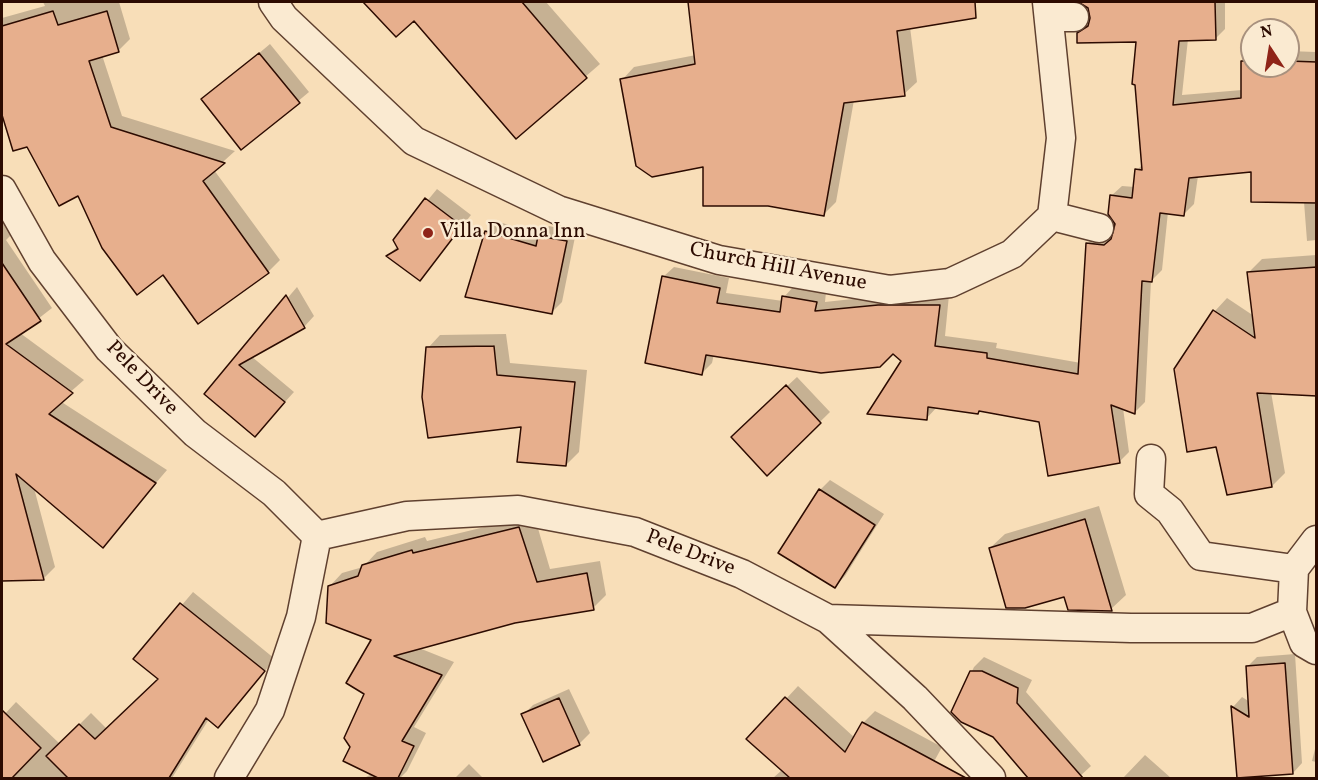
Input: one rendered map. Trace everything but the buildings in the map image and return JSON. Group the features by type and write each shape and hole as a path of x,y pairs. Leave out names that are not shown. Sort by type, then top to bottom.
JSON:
{"street":[{"name":"Church Hill Avenue","path":"273,2 284,18 414,141 558,210 719,260 890,290 950,283 1012,254 1052,216"},
{"path":"1057,12 1061,138 1052,216 1099,228"},
{"name":"Pele Drive","path":"2,190 42,261 109,349 195,434 274,494 317,536 407,516 518,510 635,532 742,574 828,619 915,698 991,778"},
{"path":"1151,459 1149,494 1170,511 1201,556 1294,570"},
{"path":"229,778 270,710 301,617 317,536"},
{"path":"1317,540 1294,570 1292,612 1304,644 1317,650"},
{"path":"828,619 1131,628 1252,628 1292,612"}],"place":[{"name":"Villa Donna Inn","path":"428,233"}]}
